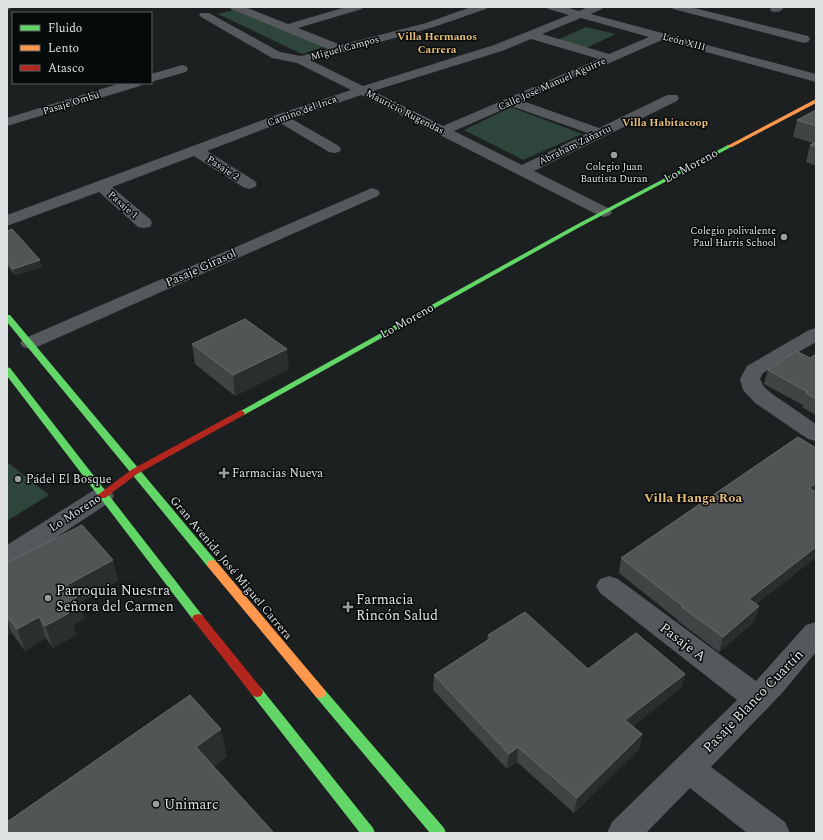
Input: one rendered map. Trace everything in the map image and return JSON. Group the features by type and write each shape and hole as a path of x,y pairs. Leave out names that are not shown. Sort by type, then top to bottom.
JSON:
{"main road":[{"name":"Lo Moreno","path":"102,496 134,472 604,212 816,100"},
{"name":"Gran Avenida José Miguel Carrera","path":"7,317 30,342 134,472 439,833"},
{"path":"7,370 102,496 368,833"}],"street":[{"path":"287,28 358,7"},
{"name":"Miguel Campos","path":"301,60 430,25 482,7"},
{"name":"León XIII","path":"552,7 816,78"},
{"name":"Camino del Inca","path":"7,221 281,118 362,90 480,54 532,35 598,7"},
{"path":"677,7 804,39"},
{"path":"229,9 287,28 339,49"},
{"name":"Mauricio Rugendas","path":"229,9 200,17 276,54 301,60 604,212"},
{"path":"762,38 775,32"},
{"path":"532,35 610,58"},
{"name":"Calle José Manuel Aguirre","path":"443,132 661,36"},
{"path":"729,54 742,48"},
{"path":"152,78 182,69"},
{"name":"Pasaje Ombú","path":"7,122 132,84"},
{"name":"Abraham Zañartu","path":"522,171 672,98"},
{"path":"512,102 600,134"},
{"path":"281,118 334,149"},
{"name":"Pasaje 2","path":"197,150 249,184"},
{"name":"Pasaje 1","path":"101,186 144,223"},
{"name":"Pasaje Girasol","path":"30,342 372,193"},
{"path":"816,334 754,370 750,379 754,390 763,398 816,434"},
{"name":"Lo Moreno","path":"7,557 102,496"},
{"name":"Pasaje A","path":"609,586 757,699"},
{"name":"Pasaje Blanco Cuartín","path":"624,833 773,684 816,633"},
{"path":"688,768 773,833"}],"green space":[{"path":"234,10 327,46 302,54 218,14"},
{"path":"586,27 616,34 586,48 557,40"},
{"path":"511,107 582,134 523,160 464,130"},
{"name":"Pádel El Bosque","path":"7,462 49,495 7,521"}],"building":[{"path":"816,110 816,126 797,120"},
{"path":"816,142 816,147 810,145"},
{"path":"12,229 40,260 13,269 7,261 7,231"},
{"path":"245,319 287,349 233,375 192,344"},
{"path":"796,351 810,358 816,354 816,399 806,393 808,392 768,370"},
{"path":"798,437 816,448 816,483 809,488 816,492 816,547 749,599 759,606 723,637 682,607 683,606 621,558"},
{"path":"82,525 113,560 67,585 77,597 63,605 69,613 45,626 39,617 17,629 7,616 7,563"},
{"path":"525,612 588,669 636,633 685,674 625,720 642,734 577,798 518,747 509,754 434,675 491,638 488,635"},
{"path":"190,695 221,729 196,747 274,833 7,833 7,822"}],"traffic: fast":[{"path":"241,413 576,227 730,146"},
{"path":"7,317 212,564"},
{"path":"7,370 198,618"},
{"path":"257,692 368,833"},
{"path":"320,693 439,833"}],"traffic: slow":[{"path":"730,146 816,101"},
{"path":"212,564 320,693"}],"traffic: jam":[{"path":"102,496 134,472 241,413"},
{"path":"198,618 257,692"}],"place":[{"name":"Colegio Juan Bautista Duran","path":"614,155"},
{"name":"Colegio polivalente Paul Harris School","path":"784,237"},
{"name":"Farmacias Nueva","path":"224,473"},
{"name":"Pádel El Bosque","path":"18,479"},
{"name":"Parroquia Nuestra Señora del Carmen","path":"48,598"},
{"name":"Farmacia Rincón Salud","path":"348,607"},
{"name":"Unimarc","path":"156,804"}],"district":[{"name":"Villa Hermanos Carrera","path":"437,42"},
{"name":"Villa Habitacoop","path":"665,122"},
{"name":"Villa Hanga Roa","path":"693,498"}]}
